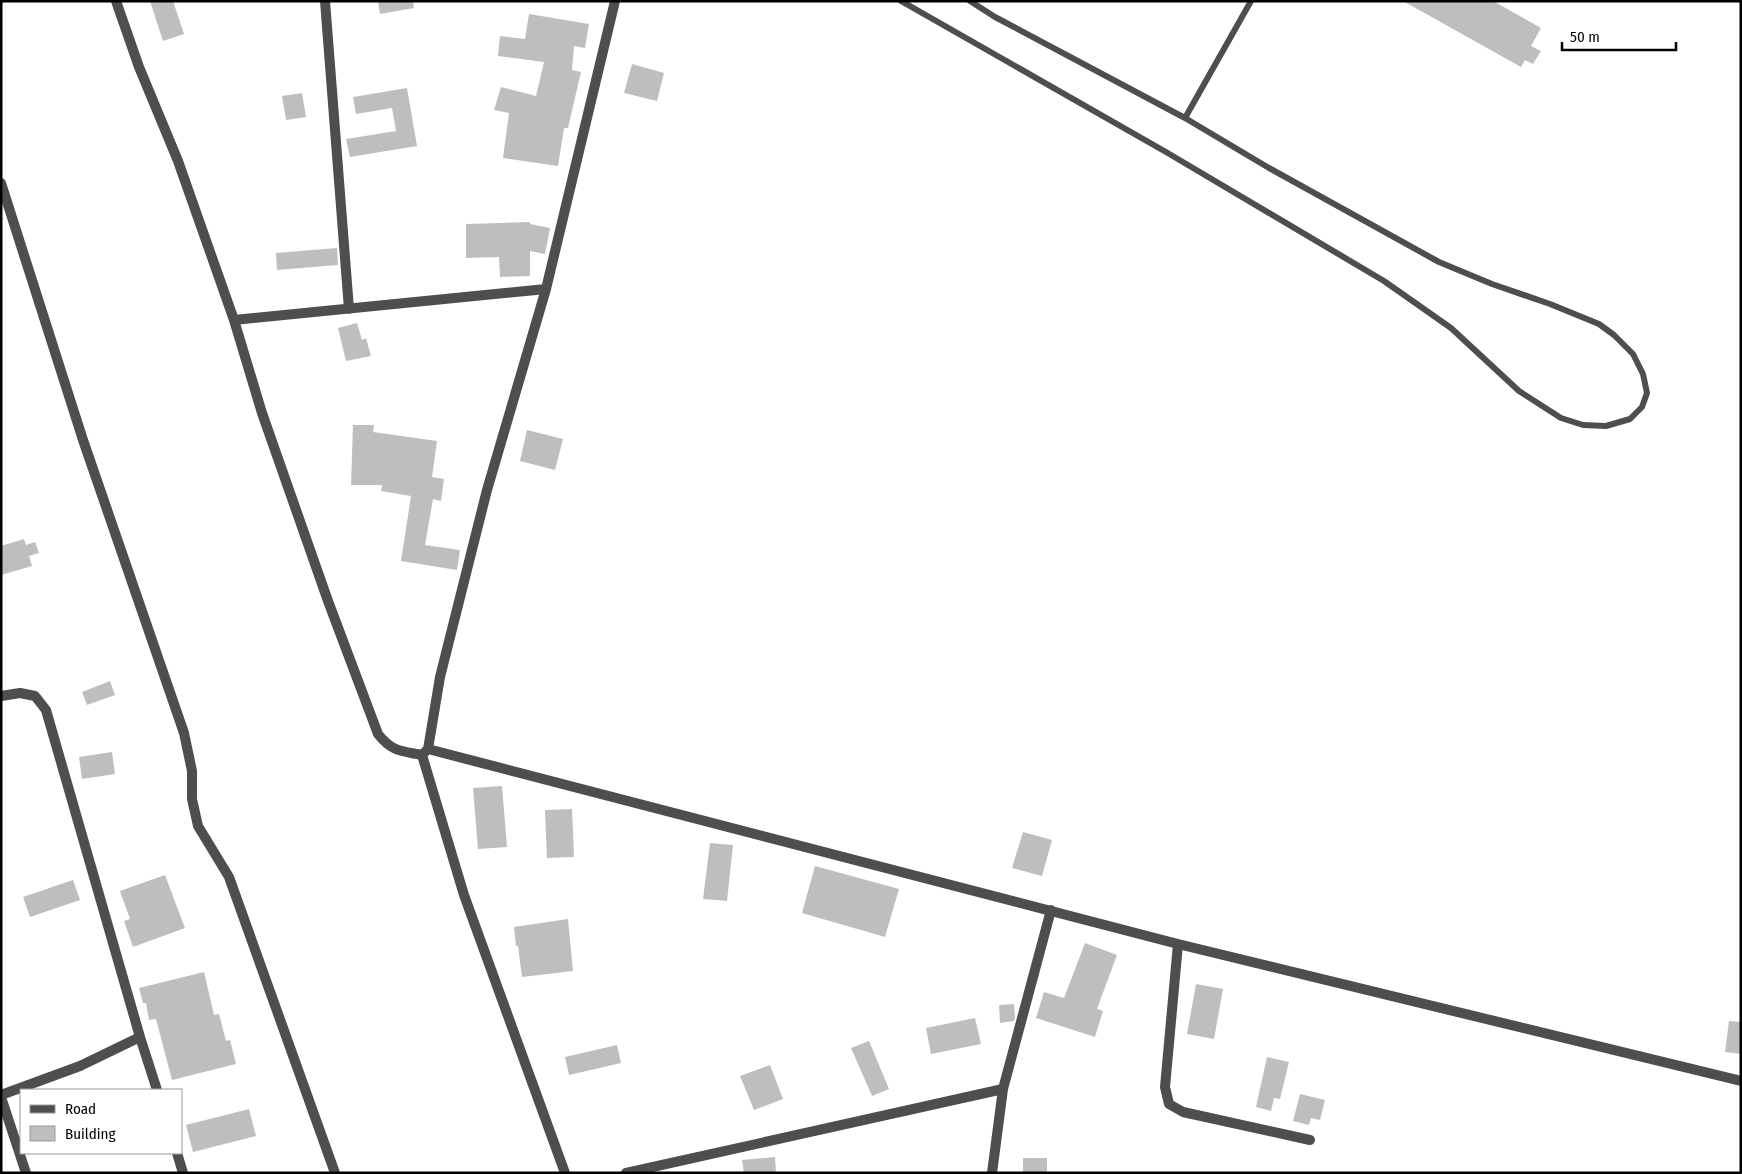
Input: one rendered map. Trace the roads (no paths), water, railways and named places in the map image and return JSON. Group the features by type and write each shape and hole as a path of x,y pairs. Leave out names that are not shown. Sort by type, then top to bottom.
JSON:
{"street":[{"path":"116,1 139,67 178,161 234,320 262,413 328,600 378,734 390,746 405,753 425,752 1051,910 1178,944 1741,1081"},
{"path":"325,1 349,309"},
{"path":"565,1173 464,895 425,752 440,677 487,490 546,289 615,1"},
{"path":"1,183 83,440 184,734 192,771 192,799 198,826 229,877 336,1173"},
{"path":"234,320 546,289"},
{"path":"1,696 20,693 35,696 46,710 157,1089"},
{"path":"992,1173 1003,1089 1051,910"},
{"path":"1178,944 1164,1088 1168,1104 1183,1112 1310,1140"},
{"path":"26,1173 1,1096 80,1066 140,1037"},
{"path":"626,1173 1003,1089"},
{"path":"176,1154 183,1173"}],"lane":[{"path":"901,1 1166,152 1384,281 1451,328 1519,391 1561,418 1583,425 1606,426 1630,419 1642,407 1647,393 1643,374 1633,354 1614,335 1599,324 1438,262 1269,168 1185,118 995,17 970,1"},
{"path":"1185,118 1251,1"}]}
